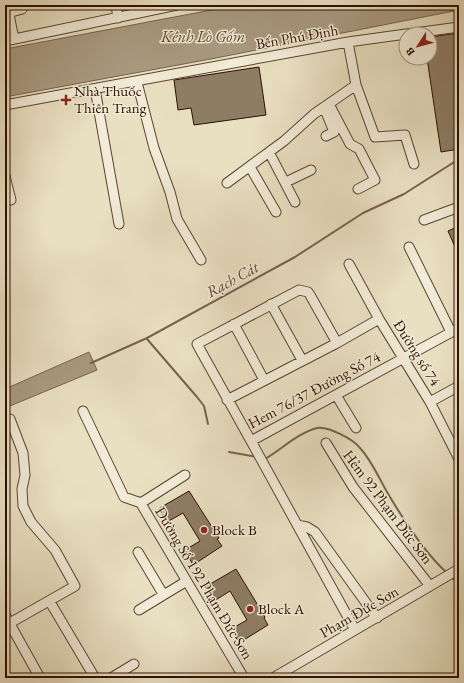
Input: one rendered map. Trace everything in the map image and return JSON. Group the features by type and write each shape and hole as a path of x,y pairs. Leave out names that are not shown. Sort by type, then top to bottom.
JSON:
{"street":[{"path":"21,5 22,9 8,9 8,39 118,18 147,8 177,5"},
{"path":"116,5 118,18"},
{"name":"Bến Phú Định","path":"438,30 459,27"},
{"name":"Bến Phú Định","path":"5,105 137,82 348,42 398,35"},
{"path":"348,42 356,85 376,137 404,135 414,164"},
{"path":"137,82 154,148 170,192 177,219 202,260"},
{"path":"227,183 356,85"},
{"path":"95,89 119,224"},
{"path":"326,136 334,132 327,106"},
{"path":"327,106 350,144 359,149 375,180 358,189"},
{"path":"269,152 296,202"},
{"path":"250,167 276,212"},
{"path":"286,182 311,170"},
{"path":"5,176 11,200"},
{"path":"424,220 459,207"},
{"path":"409,247 455,330"},
{"name":"Đường số 74","path":"348,264 379,319 430,402 459,459"},
{"path":"264,380 234,324 271,304 299,290 308,292 313,298 337,343"},
{"path":"271,304 302,360"},
{"path":"227,400 337,343 379,319"},
{"name":"Hem 76/37 Đường Số 74","path":"234,324 197,344 251,441 455,330"},
{"path":"430,402 459,386"},
{"path":"336,395 356,428"},
{"path":"84,411 124,497 140,502 185,475"},
{"path":"5,421 10,419 23,453 25,475 22,489 23,506 31,522 55,550 75,586 50,602 7,619 40,678"},
{"path":"251,441 355,630"},
{"name":"Hẻm 92 Phạm Đức Sơn","path":"326,443 353,487 430,586"},
{"name":"Đường Số 192 Phạm Đức Sơn","path":"140,502 185,582 244,678"},
{"path":"297,525 307,527 315,532 377,618"},
{"path":"138,552 163,594"},
{"name":"Phạm Đức Sơn","path":"273,678 456,571"},
{"path":"139,610 185,582"},
{"path":"50,602 95,678"},
{"path":"111,678 134,664"}],"water":[{"name":"Kênh Lò Gốm","path":"238,5 459,5 459,10 216,58 5,97 5,49"},
{"path":"89,352 97,370 5,408 5,389"}],"building":[{"path":"459,33 459,149 441,152 428,66 438,66 438,36"},
{"path":"259,67 266,115 194,125 191,108 178,110 174,80"},
{"path":"459,226 459,256 448,231"},
{"name":"Block B","path":"189,491 219,538 217,539 222,546 193,565 185,550 200,541 183,513 167,522 158,509"},
{"name":"Block A","path":"236,569 265,617 264,618 268,625 239,643 231,629 247,620 230,591 214,601 205,587"}],"waterway":[{"name":"Rạch Cát","path":"91,363 147,338 295,257 363,213 404,194 459,159"},
{"path":"147,339 204,406 208,424"},
{"path":"265,459 297,437 317,428 334,431 346,437 357,444 365,453 409,527 430,556 446,572"},
{"path":"229,452 257,457"},
{"path":"451,577 459,584"}],"place":[{"name":"Nhà Thuốc Thiên Trang","path":"66,100"},
{"name":"Block B","path":"204,530"},
{"name":"Block A","path":"250,609"}]}
